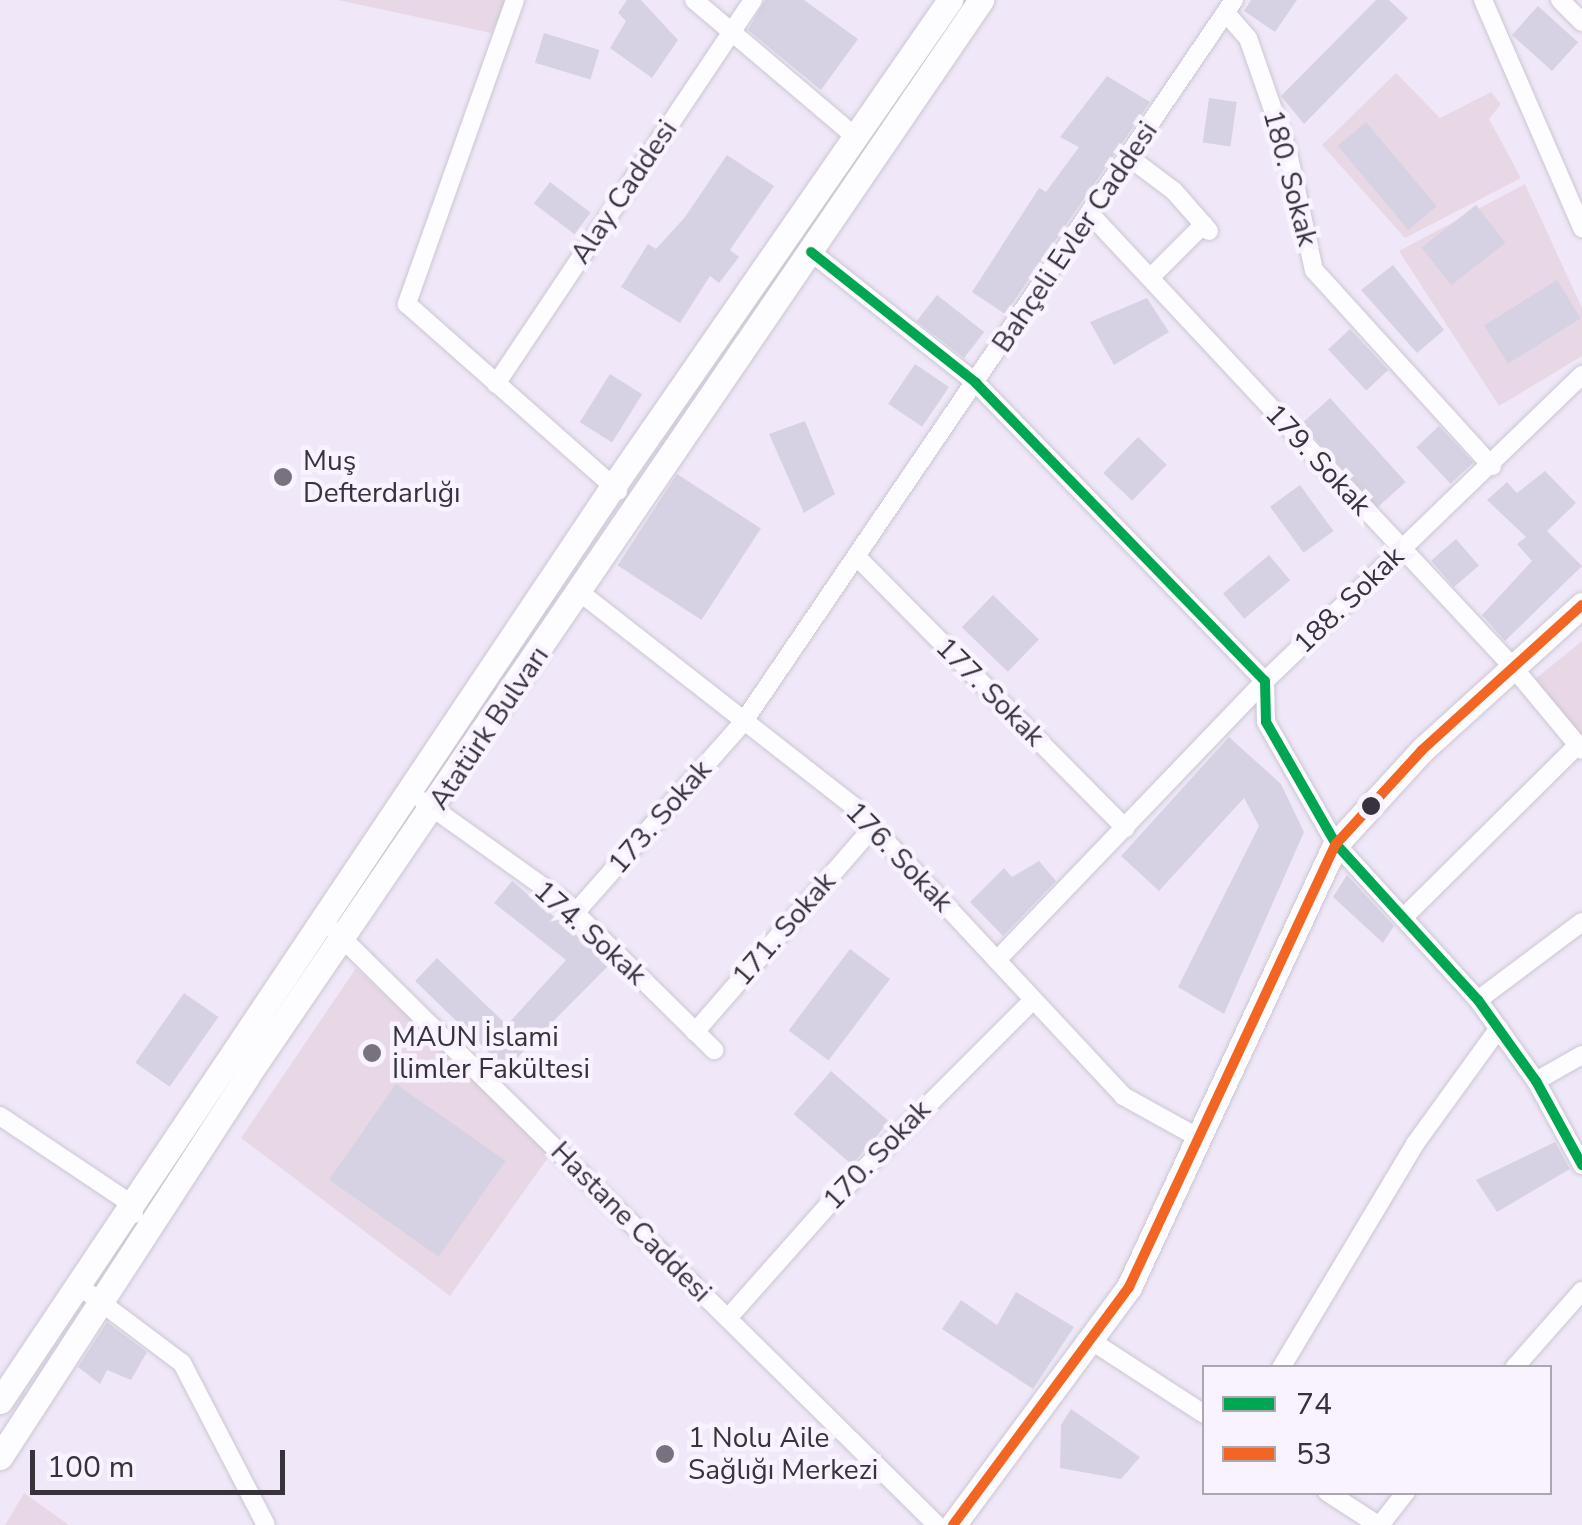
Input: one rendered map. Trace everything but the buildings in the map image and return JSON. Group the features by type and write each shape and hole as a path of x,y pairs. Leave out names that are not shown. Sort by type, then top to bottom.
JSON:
{"main road":[{"name":"Atatürk Bulvarı","path":"0,1401 612,488 950,0"},
{"name":"Atatürk Bulvarı","path":"0,1457 100,1300 433,810 535,652 582,594 636,500 811,252 981,0"},
{"path":"953,1525 1129,1286 1336,844 1422,750 1582,604"}],"street":[{"path":"515,0 407,304 612,488 636,500"},
{"path":"694,0 858,138"},
{"name":"Alay Caddesi","path":"496,384 752,0"},
{"path":"1483,0 1582,228"},
{"path":"1560,0 1582,22"},
{"name":"Bahçeli Evler Caddesi","path":"744,721 1092,216 1230,6"},
{"name":"180. Sokak","path":"1230,6 1248,38 1283,139 1314,270 1492,466"},
{"path":"1130,158 1174,190 1206,228 1150,278"},
{"name":"179. Sokak","path":"1092,216 1512,666 1580,748"},
{"path":"811,252 976,382 1265,681 1266,722 1336,844 1478,1000 1536,1081 1582,1165"},
{"name":"188. Sokak","path":"996,960 1265,681 1582,375"},
{"name":"177. Sokak","path":"856,556 1125,828"},
{"name":"176. Sokak","path":"582,594 873,827 1123,1096 1198,1138"},
{"name":"173. Sokak","path":"575,913 744,721"},
{"path":"1405,916 1580,748"},
{"name":"174. Sokak","path":"411,790 575,913 714,1050"},
{"name":"171. Sokak","path":"695,1032 873,827"},
{"name":"Hastane Caddesi","path":"324,921 937,1525"},
{"path":"1478,1000 1582,922"},
{"name":"170. Sokak","path":"728,1318 845,1187 1034,1000"},
{"path":"1283,1365 1415,1144 1499,1028"},
{"path":"1536,1081 1582,1055"},
{"path":"0,1116 133,1205 138,1243"},
{"path":"78,1285 182,1363 266,1525"},
{"path":"1517,1365 1582,1290"},
{"path":"1090,1340 1202,1413"},
{"path":"1332,1495 1379,1525 1404,1495"}],"shaded area":[{"path":"338,0 508,0 491,33"},
{"path":"1396,73 1440,118 1491,92 1501,104 1489,119 1521,178 1405,238 1322,145"},
{"path":"1525,184 1582,308 1582,356 1499,406 1399,251"},
{"path":"1582,641 1582,739 1534,680"},
{"name":"MAUN İslami İlimler Fakültesi","path":"356,968 552,1152 450,1296 241,1138"},
{"path":"24,1493 69,1525 5,1525"}],"transit line":[{"name":"74","path":"811,252 976,383 1265,681 1266,722 1336,844 1478,1000 1536,1081 1582,1165"},
{"name":"53","path":"953,1525 1129,1287 1336,844 1422,750 1582,605"}],"place":[{"name":"Muş Defterdarlığı","path":"283,477"},
{"name":"MAUN İslami İlimler Fakültesi","path":"372,1053"},
{"name":"1 Nolu Aile Sağlığı Merkezi","path":"665,1454"}]}
